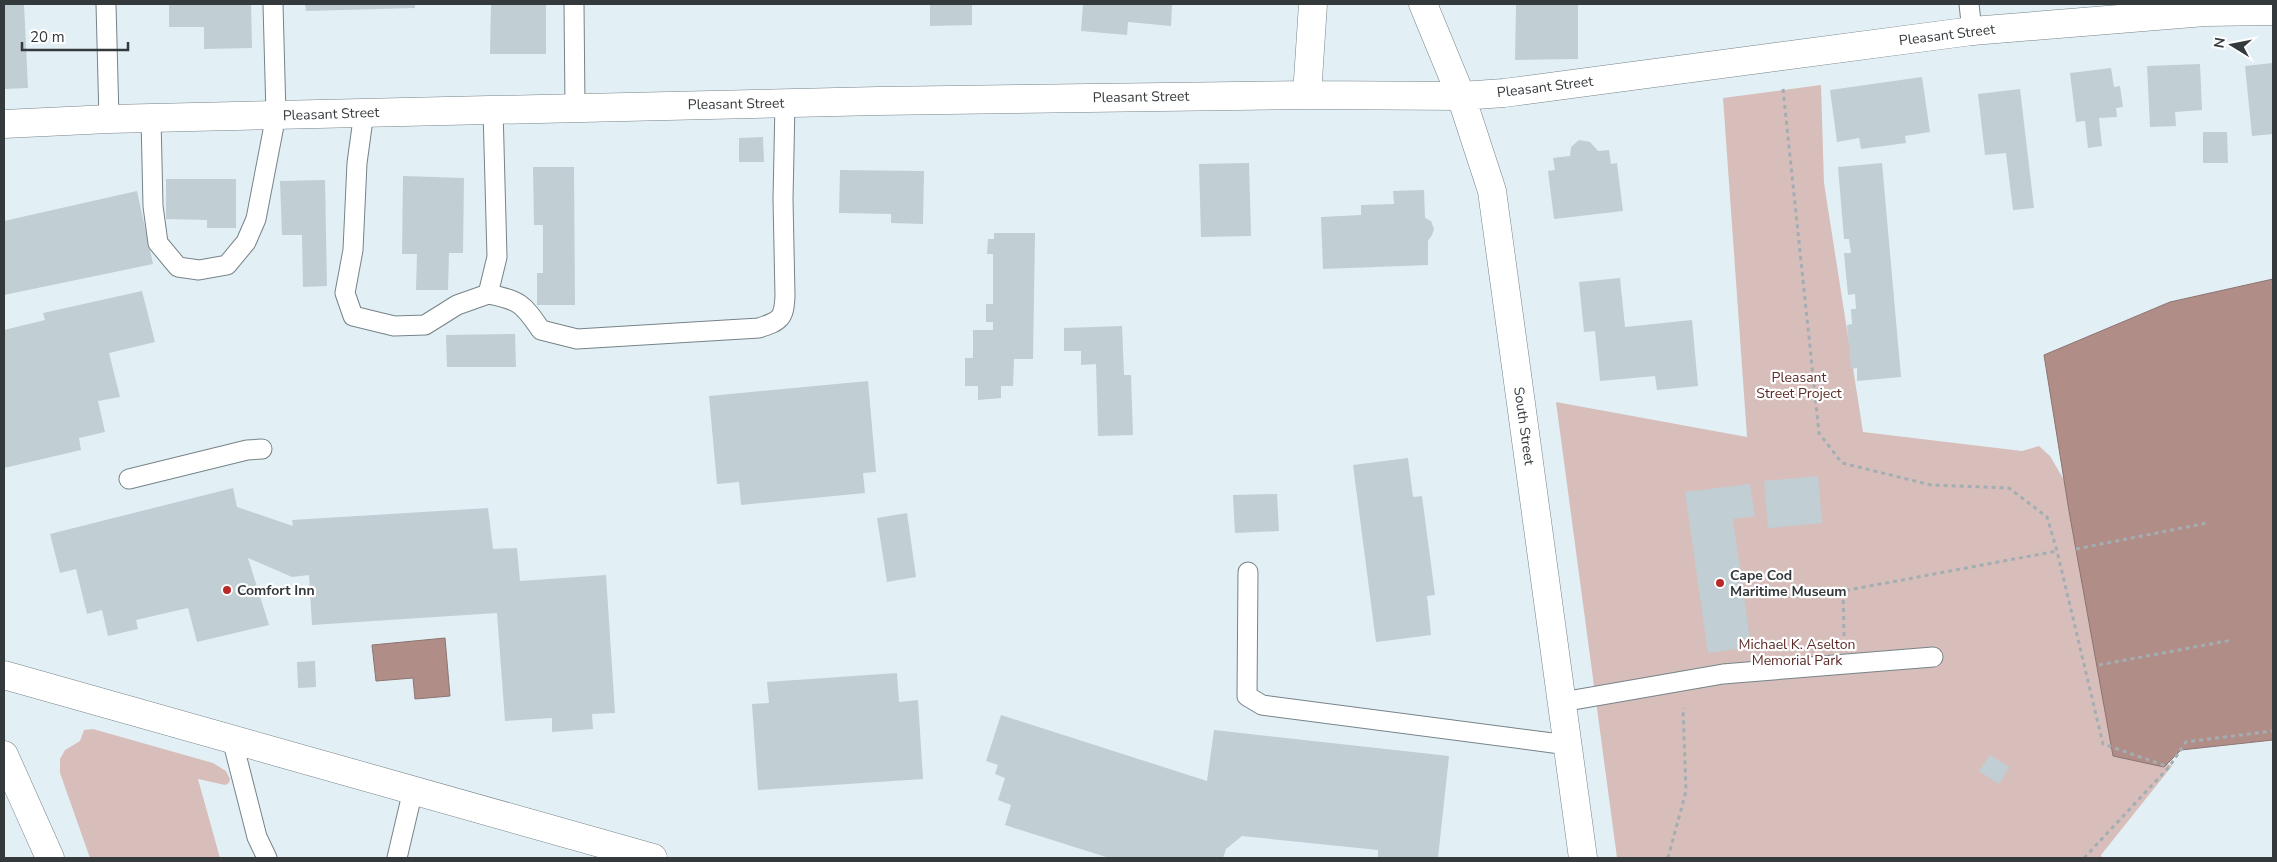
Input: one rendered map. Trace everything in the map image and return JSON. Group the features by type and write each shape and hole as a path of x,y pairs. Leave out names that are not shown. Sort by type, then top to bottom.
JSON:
{"main road":[{"path":"1307,95 1313,4"},
{"name":"South Street","path":"1423,4 1461,96 1492,191 1583,858"},
{"name":"Pleasant Street","path":"4,124 108,119 575,107 1307,95 1461,96 1504,93 1972,31 2205,12 2273,11"},
{"path":"4,675 653,858"},
{"path":"4,755 50,858"}],"lane":[{"path":"106,4 108,119"},
{"path":"151,118 153,206 158,243 178,267 199,270 227,265 246,242 256,219 276,115 273,4"},
{"path":"574,4 575,107"},
{"path":"1969,4 1972,31"},
{"path":"364,112 357,163 353,250 345,293 353,316 394,326 425,324 457,305 488,294 508,298 524,306 541,330 577,339 759,328 776,322 784,312 785,296 783,199 785,103"},
{"path":"488,294 497,257 493,109"},
{"path":"129,479 247,450 262,449"},
{"path":"1248,572 1247,696 1262,705 1568,745"},
{"path":"1562,702 1724,674 1933,656"},
{"path":"232,739 257,837 267,858"},
{"path":"397,858 413,790"}],"path":[{"path":"1779,57 1819,433 1842,463 1931,485 2009,488 2047,517 2058,551 2103,744 2169,767"},
{"path":"2076,549 2207,523"},
{"path":"1844,664 1842,591 2058,551"},
{"path":"2099,664 2232,640"},
{"path":"1668,858 1686,791 1682,682"},
{"path":"2084,858 2169,767 2186,742 2273,731"}],"green space":[{"name":"Michael K. Aselton Memorial Park","path":"1821,85 1824,183 1863,432 2022,451 2039,446 2050,456 2067,485 2113,738 2172,766 2101,855 2102,858 1617,858 1556,402 1747,437 1723,98"},
{"path":"93,729 213,763 226,771 230,779 229,783 225,785 198,779 220,858 90,858 60,773 60,759 65,750 80,741 84,730"}],"shaded area":[{"path":"2273,279 2273,740 2181,750 2164,767 2113,756 2069,511 2044,355 2170,302"},
{"path":"445,638 450,696 415,699 413,678 376,681 372,645"}],"building":[{"path":"4,4 24,4 28,88 4,89"},
{"path":"169,4 251,4 252,48 204,49 204,27 169,27"},
{"path":"305,4 415,4 415,8 306,11"},
{"path":"491,4 546,4 546,54 490,54"},
{"path":"930,4 972,4 972,25 930,26"},
{"path":"1083,4 1172,4 1171,26 1128,22 1127,35 1081,31"},
{"path":"1516,5 1578,5 1578,59 1515,60"},
{"path":"2273,63 2273,134 2252,136 2245,66"},
{"path":"2200,64 2202,110 2175,112 2176,126 2150,127 2147,66"},
{"path":"2111,68 2114,87 2120,86 2123,107 2116,108 2117,117 2099,118 2102,146 2088,148 2085,121 2076,122 2070,73"},
{"path":"1922,77 1930,132 1905,136 1906,143 1861,149 1859,138 1837,142 1830,90"},
{"path":"2020,89 2034,208 2013,210 2006,153 1985,155 1978,94"},
{"path":"2203,132 2227,132 2228,163 2203,163"},
{"path":"763,137 764,162 739,162 739,138"},
{"path":"1579,140 1590,142 1598,151 1609,150 1611,164 1617,163 1623,211 1554,219 1548,171 1555,170 1553,158 1570,156 1571,147"},
{"path":"1249,163 1251,236 1201,237 1199,164"},
{"path":"1882,163 1901,377 1857,381 1857,368 1851,369 1847,325 1852,324 1851,309 1856,309 1855,294 1848,295 1844,253 1851,253 1849,239 1844,239 1838,167"},
{"path":"533,167 574,167 575,305 537,305 537,273 543,273 543,225 534,225"},
{"path":"840,170 924,171 923,224 891,223 891,214 839,213"},
{"path":"403,176 464,178 463,253 449,253 448,290 416,290 417,254 402,254"},
{"path":"166,179 236,179 236,228 207,228 207,220 166,219"},
{"path":"325,180 327,286 303,287 302,235 282,235 280,181"},
{"path":"1424,190 1425,218 1431,221 1434,229 1428,241 1428,265 1323,269 1321,217 1361,215 1361,205 1394,204 1393,191"},
{"path":"137,191 153,264 4,295 4,221"},
{"path":"994,233 1035,233 1033,359 1014,359 1013,386 1001,386 1001,398 978,400 978,386 965,386 965,358 973,358 973,330 993,330 993,322 986,322 986,304 993,304 993,254 987,254 988,239 994,239"},
{"path":"1620,278 1625,327 1692,320 1698,386 1657,390 1655,376 1600,381 1595,331 1584,332 1579,282"},
{"path":"142,291 155,342 109,353 120,397 98,401 105,432 79,438 81,450 4,468 4,330 45,320 43,313"},
{"path":"1122,326 1124,375 1131,375 1133,435 1098,436 1096,364 1081,365 1081,351 1064,351 1064,328"},
{"path":"515,334 516,367 447,367 446,335"},
{"path":"868,381 876,472 863,473 865,493 741,505 739,482 717,484 709,396"},
{"path":"1408,458 1413,497 1422,496 1435,595 1427,596 1431,635 1376,642 1353,465"},
{"path":"1818,476 1822,523 1768,528 1764,481"},
{"name":"Cape Cod Maritime Museum","path":"1750,484 1755,516 1733,519 1751,647 1708,653 1685,492"},
{"path":"233,488 237,507 293,526 292,520 488,508 493,549 517,548 520,581 606,575 615,713 592,714 593,729 552,732 552,718 505,721 497,613 312,625 309,575 292,577 248,558 269,625 197,642 188,608 136,620 138,629 108,636 102,610 87,614 76,569 60,573 50,534"},
{"path":"1277,494 1279,531 1235,533 1233,495"},
{"path":"907,513 916,577 887,582 877,518"},
{"path":"315,661 316,687 298,688 297,662"},
{"path":"897,673 899,702 918,700 923,779 758,790 752,704 769,703 767,682"},
{"path":"1001,715 1207,781 1214,730 1449,756 1438,858 1378,858 1378,850 1242,836 1226,849 1223,858 1109,858 1005,825 1011,805 998,800 1005,778 995,774 998,765 986,761"},
{"path":"1990,755 2009,767 1999,784 1979,771"}],"place":[{"name":"Cape Cod Maritime Museum","path":"1720,583"},
{"name":"Comfort Inn","path":"227,590"}],"park label":[{"name":"Pleasant Street Project","path":"1799,386"}]}
